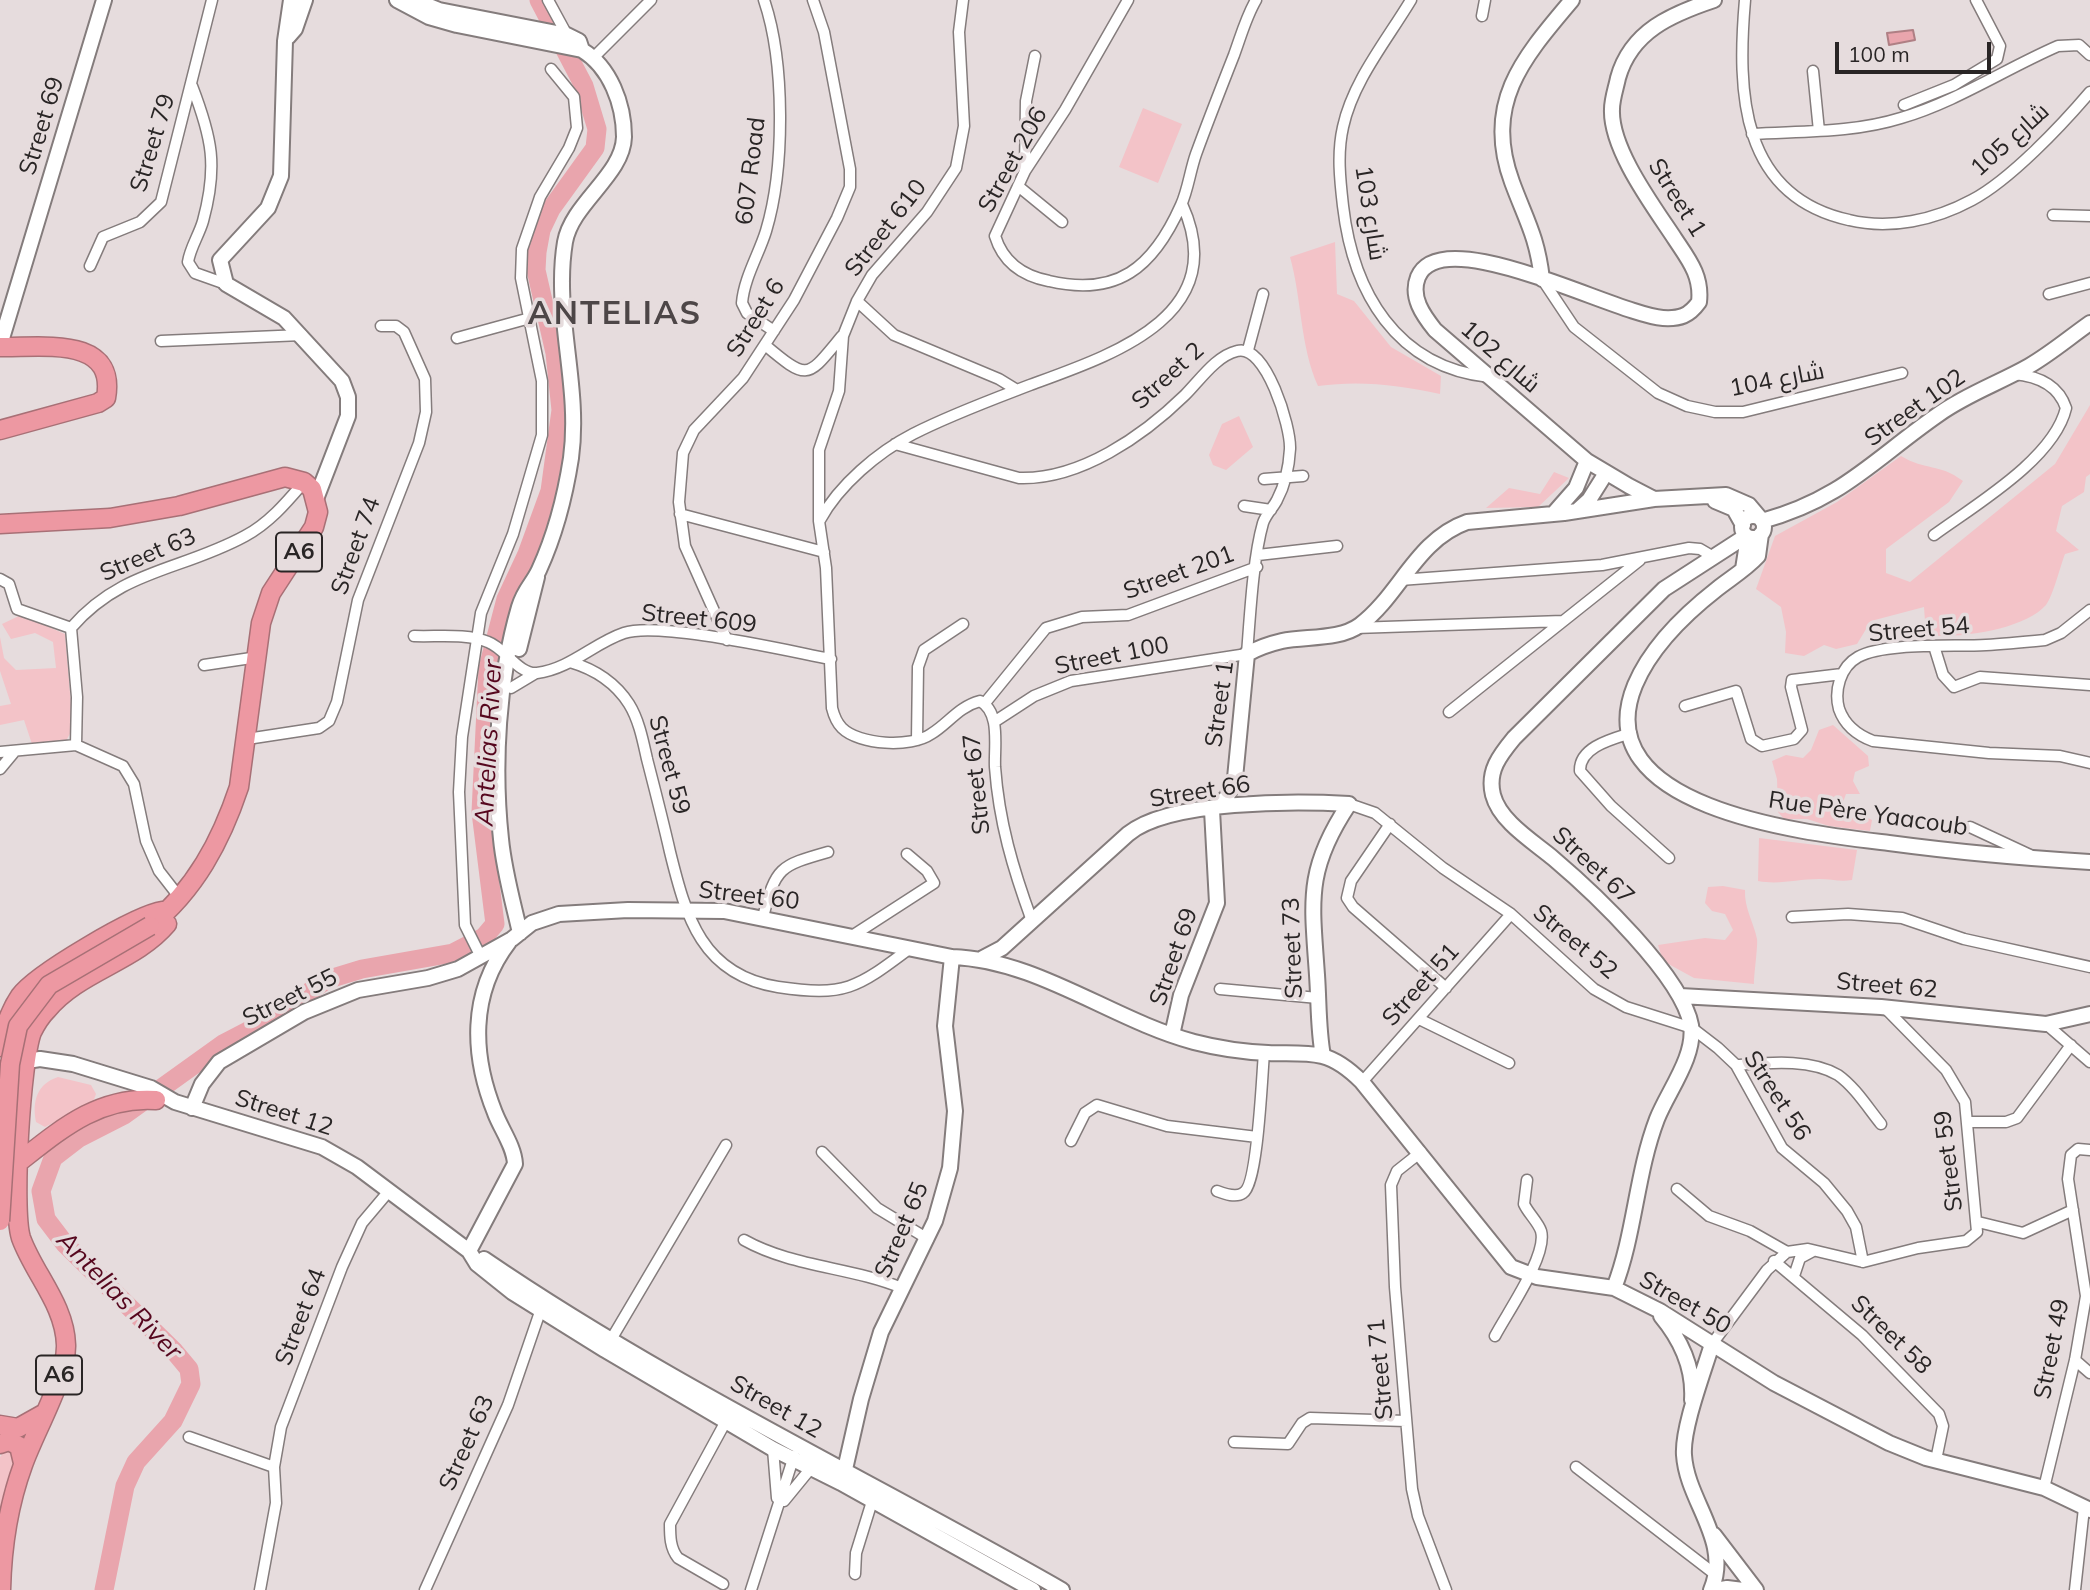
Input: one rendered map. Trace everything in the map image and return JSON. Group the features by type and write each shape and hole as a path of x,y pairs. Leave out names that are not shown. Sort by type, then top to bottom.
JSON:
{"highway":[{"path":"0,346 59,348 89,353 105,367 109,382 106,398 98,403 0,430"},
{"path":"0,524 110,518 179,506 285,477 304,482"},
{"name":"A6","path":"0,1221 10,1064 18,1026 49,985 150,926 175,904 202,869 230,814 240,787 265,606 314,527 316,499 312,489 304,482"},
{"path":"0,1047 5,1024 20,995 37,979 142,918 175,904"},
{"name":"A6","path":"1,1590 5,1530 23,1464 66,1346 57,1308 19,1231 16,1203 31,1034 55,1000 93,973 153,937 167,925 175,904"},
{"path":"19,1163 82,1117 107,1105 155,1097"},
{"path":"0,1425 18,1428 43,1415"},
{"path":"0,1444 9,1441 19,1446 23,1464"}],"street":[{"name":"Street 69","path":"0,346 104,0"},
{"name":"Street 79","path":"90,266 103,237 141,222 161,202 212,0"},
{"path":"226,284 220,260 268,208 281,176 285,41 291,0"},
{"path":"285,41 295,29 305,0"},
{"path":"397,0 435,19 545,43 575,45 651,0"},
{"path":"414,0 439,10 538,29 575,45"},
{"path":"520,933 505,862 499,805 499,736 508,656 556,529 571,458 575,393 562,285 566,238 574,218 618,158 624,137 617,97 575,45 548,0"},
{"name":"607 Road","path":"764,0 775,38 779,118 767,229 742,303 747,313 774,331"},
{"name":"Street 6","path":"727,640 690,562 680,514 679,475 687,440 743,379 765,345 818,257 850,187 850,169 827,46 813,0"},
{"name":"Street 610","path":"819,522 819,450 839,391 843,336 857,301 872,275 927,212 956,168 964,126 959,32 963,0"},
{"name":"Street 206","path":"1128,0 1065,110 1025,171 995,236 1008,261 1034,278 1074,287 1097,287 1125,278 1145,261 1182,204"},
{"path":"963,624 925,650 918,667 917,740 863,738 842,728 832,708 824,552 819,522 825,510 863,470 895,444 1126,346 1170,314 1189,281 1196,256 1195,239 1182,204 1190,169 1256,0"},
{"name":"شارع 103","path":"1411,0 1358,88 1343,125 1339,163 1349,244 1374,308 1390,327 1424,355 1456,372 1489,377"},
{"path":"1482,16 1485,0"},
{"path":"1542,279 1534,233 1504,157 1500,125 1511,84 1523,62 1572,0"},
{"name":"Street 1","path":"1542,279 1633,312 1661,318 1680,318 1692,313 1699,302 1697,273 1630,167 1614,128 1611,111 1620,72 1629,54 1647,32 1676,13 1714,0"},
{"name":"شارع 105","path":"1745,0 1741,77 1752,134 1776,180 1802,203 1830,216 1859,223 1892,224 1923,219 1974,200 2008,174 2090,92"},
{"path":"1904,105 1954,85 1997,59 2000,46 1976,0"},
{"path":"1752,134 1863,128 1928,109 2058,46 2079,45 2090,55"},
{"path":"1025,171 1026,101 1035,56"},
{"path":"488,981 465,925 459,792 462,737 476,639 485,598 513,534 542,435 542,382 521,278 522,249 577,128 574,97 551,69"},
{"path":"1813,71 1819,131"},
{"path":"192,86 211,139 214,163 208,201 188,262 195,273 226,284 271,308 302,335 342,381 349,408 316,499"},
{"path":"1018,186 1062,222"},
{"path":"2053,215 2090,216"},
{"name":"شارع 102","path":"1542,279 1456,257 1440,258 1421,271 1415,293 1423,316 1435,330 1587,461 1654,499 1704,498 1729,505 1752,529"},
{"name":"شارع 104","path":"1542,279 1574,327 1674,403 1715,412 1743,412 1902,373"},
{"path":"2049,294 2090,283"},
{"path":"1247,654 1264,521 1286,478 1290,433 1286,416 1267,373 1248,350 1262,294"},
{"path":"857,301 894,335 999,379 1017,390"},
{"path":"457,338 530,318"},
{"name":"Street 102","path":"1713,555 1724,552 1752,529 1825,498 1876,464 1966,396 2013,374 2090,323"},
{"name":"Street 74","path":"247,739 319,728 329,721 337,702 358,600 419,443 426,412 425,379 404,332 396,326 381,326"},
{"path":"161,341 302,335"},
{"path":"765,345 794,370 803,372 815,369 843,336"},
{"name":"Street 2","path":"895,444 1019,478 1038,479 1070,471 1104,454 1160,418 1215,364 1229,354 1248,350"},
{"path":"1934,535 2040,452 2063,422 2066,408 2054,389 2038,378 2013,374"},
{"path":"1554,513 1576,488 1587,461"},
{"path":"1578,510 1589,500 1606,473"},
{"path":"1264,479 1303,476"},
{"name":"Street 63","path":"71,628 88,609 113,589 234,541 257,529 277,513 304,482"},
{"path":"1354,628 1373,612 1430,544 1455,526 1467,522 1654,499"},
{"path":"1244,506 1270,510"},
{"path":"680,514 824,552"},
{"path":"1669,858 1611,806 1580,771 1582,759 1588,752 1630,733 1630,701 1644,668 1665,639 1695,607 1743,569 1752,529"},
{"path":"1258,555 1336,546"},
{"path":"1399,580 1563,569 1696,548 1713,555"},
{"name":"Street 67","path":"1692,1028 1680,996 1609,908 1506,818 1493,796 1492,774 1500,754 1514,738 1664,589 1713,555"},
{"path":"1449,712 1644,558"},
{"name":"Street 201","path":"985,704 1046,628 1082,617 1128,615 1257,567"},
{"path":"0,579 9,584 17,609 71,628 77,697 76,745"},
{"name":"Street 54","path":"1842,674 1860,656 1934,646 2045,640 2061,633 2090,610"},
{"path":"1354,628 1564,621"},
{"name":"Street 1","path":"1212,810 1227,797 1235,778 1247,654 1283,641 1354,628"},
{"name":"Street 609","path":"511,688 536,673 570,662 625,632 654,630 831,659"},
{"path":"414,636 489,642 528,672 536,673"},
{"path":"1934,646 1943,675 1954,687 1980,677 2090,685"},
{"name":"Street 100","path":"994,722 1034,696 1071,681 1247,654"},
{"path":"471,1253 515,1164 478,1065 477,1022 488,981 520,933 506,813 511,688 508,656"},
{"path":"204,664 258,657"},
{"name":"Street 59","path":"570,662 609,681 620,692 636,717 685,910"},
{"path":"1685,706 1736,691 1751,739 1762,746 1794,739 1802,730 1791,687 1792,680 1842,674 1837,694 1841,713 1847,724 1863,737 1898,744 2060,756 2090,763"},
{"name":"Street 67","path":"917,740 933,734 952,714 970,704 980,701 985,704 994,722 999,815 1009,859 1032,921"},
{"name":"Rue Père Yaacoub","path":"1630,733 1636,748 1652,772 1693,798 1736,817 1792,831 2038,859 2090,862"},
{"path":"0,752 76,745 123,766 130,774 146,841 175,904"},
{"path":"0,769 15,751"},
{"name":"Street 66","path":"983,958 1002,948 1142,824 1168,816 1212,810 1292,803 1349,804"},
{"name":"Street 52","path":"1349,804 1363,807 1390,824 1443,868 1511,914 1594,989 1626,1007 1692,1028"},
{"name":"Street 73","path":"1323,1056 1318,1031 1311,898 1317,865 1330,833 1349,804"},
{"name":"Street 69","path":"1172,1035 1181,995 1217,903 1212,810"},
{"path":"1390,824 1351,881 1347,898 1353,907 1446,988"},
{"path":"1970,827 2038,859"},
{"path":"763,917 775,878 789,863 828,852"},
{"path":"852,936 934,883 927,871 907,854"},
{"path":"685,910 701,940 712,953 739,974 771,986 816,992 854,987 909,949"},
{"name":"Street 60","path":"520,933 540,919 575,912 724,911 952,957 983,958"},
{"name":"Street 51","path":"1362,1082 1511,914"},
{"path":"1792,918 1848,914 1902,918 1964,939 2090,967"},
{"name":"Street 55","path":"192,1108 202,1084 219,1062 304,1012 348,992 428,978 520,933"},
{"name":"Street 65","path":"843,1477 872,1359 902,1288 928,1239 943,1199 955,1128 954,1084 945,1026 952,957"},
{"path":"983,958 1172,1035 1264,1053 1323,1056"},
{"path":"1220,989 1318,998"},
{"name":"Street 62","path":"1680,996 1884,1007 2046,1024 2090,1014"},
{"name":"Street 59","path":"1787,1252 1815,1250 1863,1262 1918,1248 1966,1241 1977,1232 1969,1122 1965,1102 1955,1081 1884,1007"},
{"path":"1419,1019 1510,1063"},
{"path":"2046,1024 2090,1062"},
{"path":"1614,1288 1628,1253 1650,1142 1688,1053 1692,1028"},
{"name":"Street 56","path":"1692,1028 1736,1065 1782,1148 1824,1183 1847,1210 1856,1227 1863,1262"},
{"path":"1304,1054 1318,1031"},
{"path":"1969,1122 2006,1122 2017,1118 2071,1045"},
{"path":"1217,1191 1237,1196 1247,1189 1257,1137 1264,1053"},
{"name":"Street 12","path":"0,1054 322,1147 389,1191 471,1253 484,1270 795,1452 874,1494 1025,1585 1062,1590"},
{"name":"Street 50","path":"1323,1056 1346,1068 1362,1082 1421,1152 1503,1260 1528,1275 1614,1288 1647,1304 1774,1383 1889,1443 1936,1460 2044,1488 2087,1509"},
{"path":"1736,1065 1779,1062 1826,1071 1838,1076 1859,1096 1881,1124"},
{"path":"1072,1141 1085,1113 1097,1105 1167,1126 1257,1137"},
{"path":"608,1344 726,1145"},
{"name":"Street 49","path":"2044,1488 2088,1297 2068,1179 2069,1162 2071,1155 2078,1149 2090,1150"},
{"path":"821,1152 877,1208 928,1239"},
{"name":"Street 71","path":"1421,1152 1397,1171 1390,1191 1414,1502 1446,1590"},
{"path":"1495,1336 1528,1275 1542,1234 1524,1203 1527,1180"},
{"path":"1677,1189 1709,1216 1750,1231 1787,1252 1774,1261 1712,1344 1683,1448 1685,1467 1716,1551 1714,1585"},
{"name":"Street 64","path":"260,1590 276,1503 274,1468 281,1427 342,1267 362,1223 389,1191"},
{"path":"1978,1222 2023,1233 2073,1210"},
{"path":"744,1240 768,1254 855,1272 902,1288"},
{"path":"1794,1276 1800,1258 1815,1250"},
{"name":"Street 58","path":"1774,1261 1862,1335 1939,1414 1943,1426 1936,1460"},
{"name":"Street 63","path":"425,1590 508,1405 542,1304"},
{"path":"1647,1304 1671,1328 1685,1357 1692,1393 1689,1423"},
{"name":"Street 12","path":"608,1344 773,1449 795,1452 811,1468 843,1477"},
{"path":"2075,1360 2090,1373"},
{"path":"1234,1442 1288,1444 1302,1423 1310,1418 1331,1416 1406,1421"},
{"path":"723,1584 678,1558 673,1552 670,1524 726,1421"},
{"path":"189,1437 274,1468"},
{"path":"773,1449 777,1509"},
{"path":"751,1590 795,1452"},
{"path":"1576,1466 1714,1585 1743,1590"},
{"path":"777,1509 811,1468"},
{"path":"855,1574 856,1553 874,1494"},
{"name":"Street 12","path":"874,1494 1025,1585"},
{"path":"2075,1590 2087,1509"},
{"path":"1709,1528 1756,1590"}],"shaded area":[{"path":"1913,30 1915,40 1889,45 1887,33"},
{"path":"1143,108 1182,124 1158,183 1119,167"},
{"path":"1335,242 1337,294 1354,301 1391,347 1441,376 1440,394 1379,384 1318,386 1304,339 1290,257"},
{"path":"2090,405 2090,474 2086,477 2084,492 2062,506 2056,531 2079,550 2065,554 2049,601 2036,614 2007,627 1972,634 1939,636 1926,635 1924,607 1871,621 1857,644 1836,649 1824,645 1804,656 1785,653 1786,632 1781,607 1756,589 1775,536 1837,502 1901,456 1947,472 1963,481 1949,502 1886,549 1886,573 1910,582 2055,464"},
{"path":"1239,416 1253,447 1226,470 1213,465 1209,455 1222,424"},
{"path":"1554,472 1569,478 1538,507 1486,508 1509,488 1540,494"},
{"path":"21,615 65,634 73,728 66,741 32,744 24,720 0,725 0,706 11,704 0,671 0,637 4,658 16,670 56,668 53,642 35,633 11,639 2,624"},
{"path":"1833,725 1868,756 1869,766 1855,772 1853,781 1860,794 1846,794 1842,805 1872,820 1870,831 1829,826 1807,819 1784,819 1778,812 1777,779 1772,761 1786,755 1803,758 1811,750 1819,730"},
{"path":"1759,838 1857,850 1852,880 1758,881"},
{"path":"1723,886 1745,890 1746,903 1757,939 1754,984 1694,978 1663,961 1658,945 1705,938 1725,940 1733,930 1725,914 1712,911 1705,903 1708,887"},
{"path":"58,1077 91,1085 96,1094 93,1102 45,1127 36,1122 36,1100 45,1084"},
{"path":"8,1448 16,1454 0,1555 0,1457"}],"waterway":[{"name":"Antelias River","path":"104,1590 125,1486 136,1462 173,1421 191,1384 189,1369 174,1351 65,1244 46,1219 41,1191 53,1158 79,1138 124,1115 223,1044 273,1018 326,980 362,969 453,953 484,937 495,924 481,812 488,668 506,599 527,554 550,491 561,410 555,353 536,270 537,252 541,230 551,209 595,148 597,129 584,86 539,0"}],"district":[{"name":"ANTELIAS","path":"615,314"}]}
